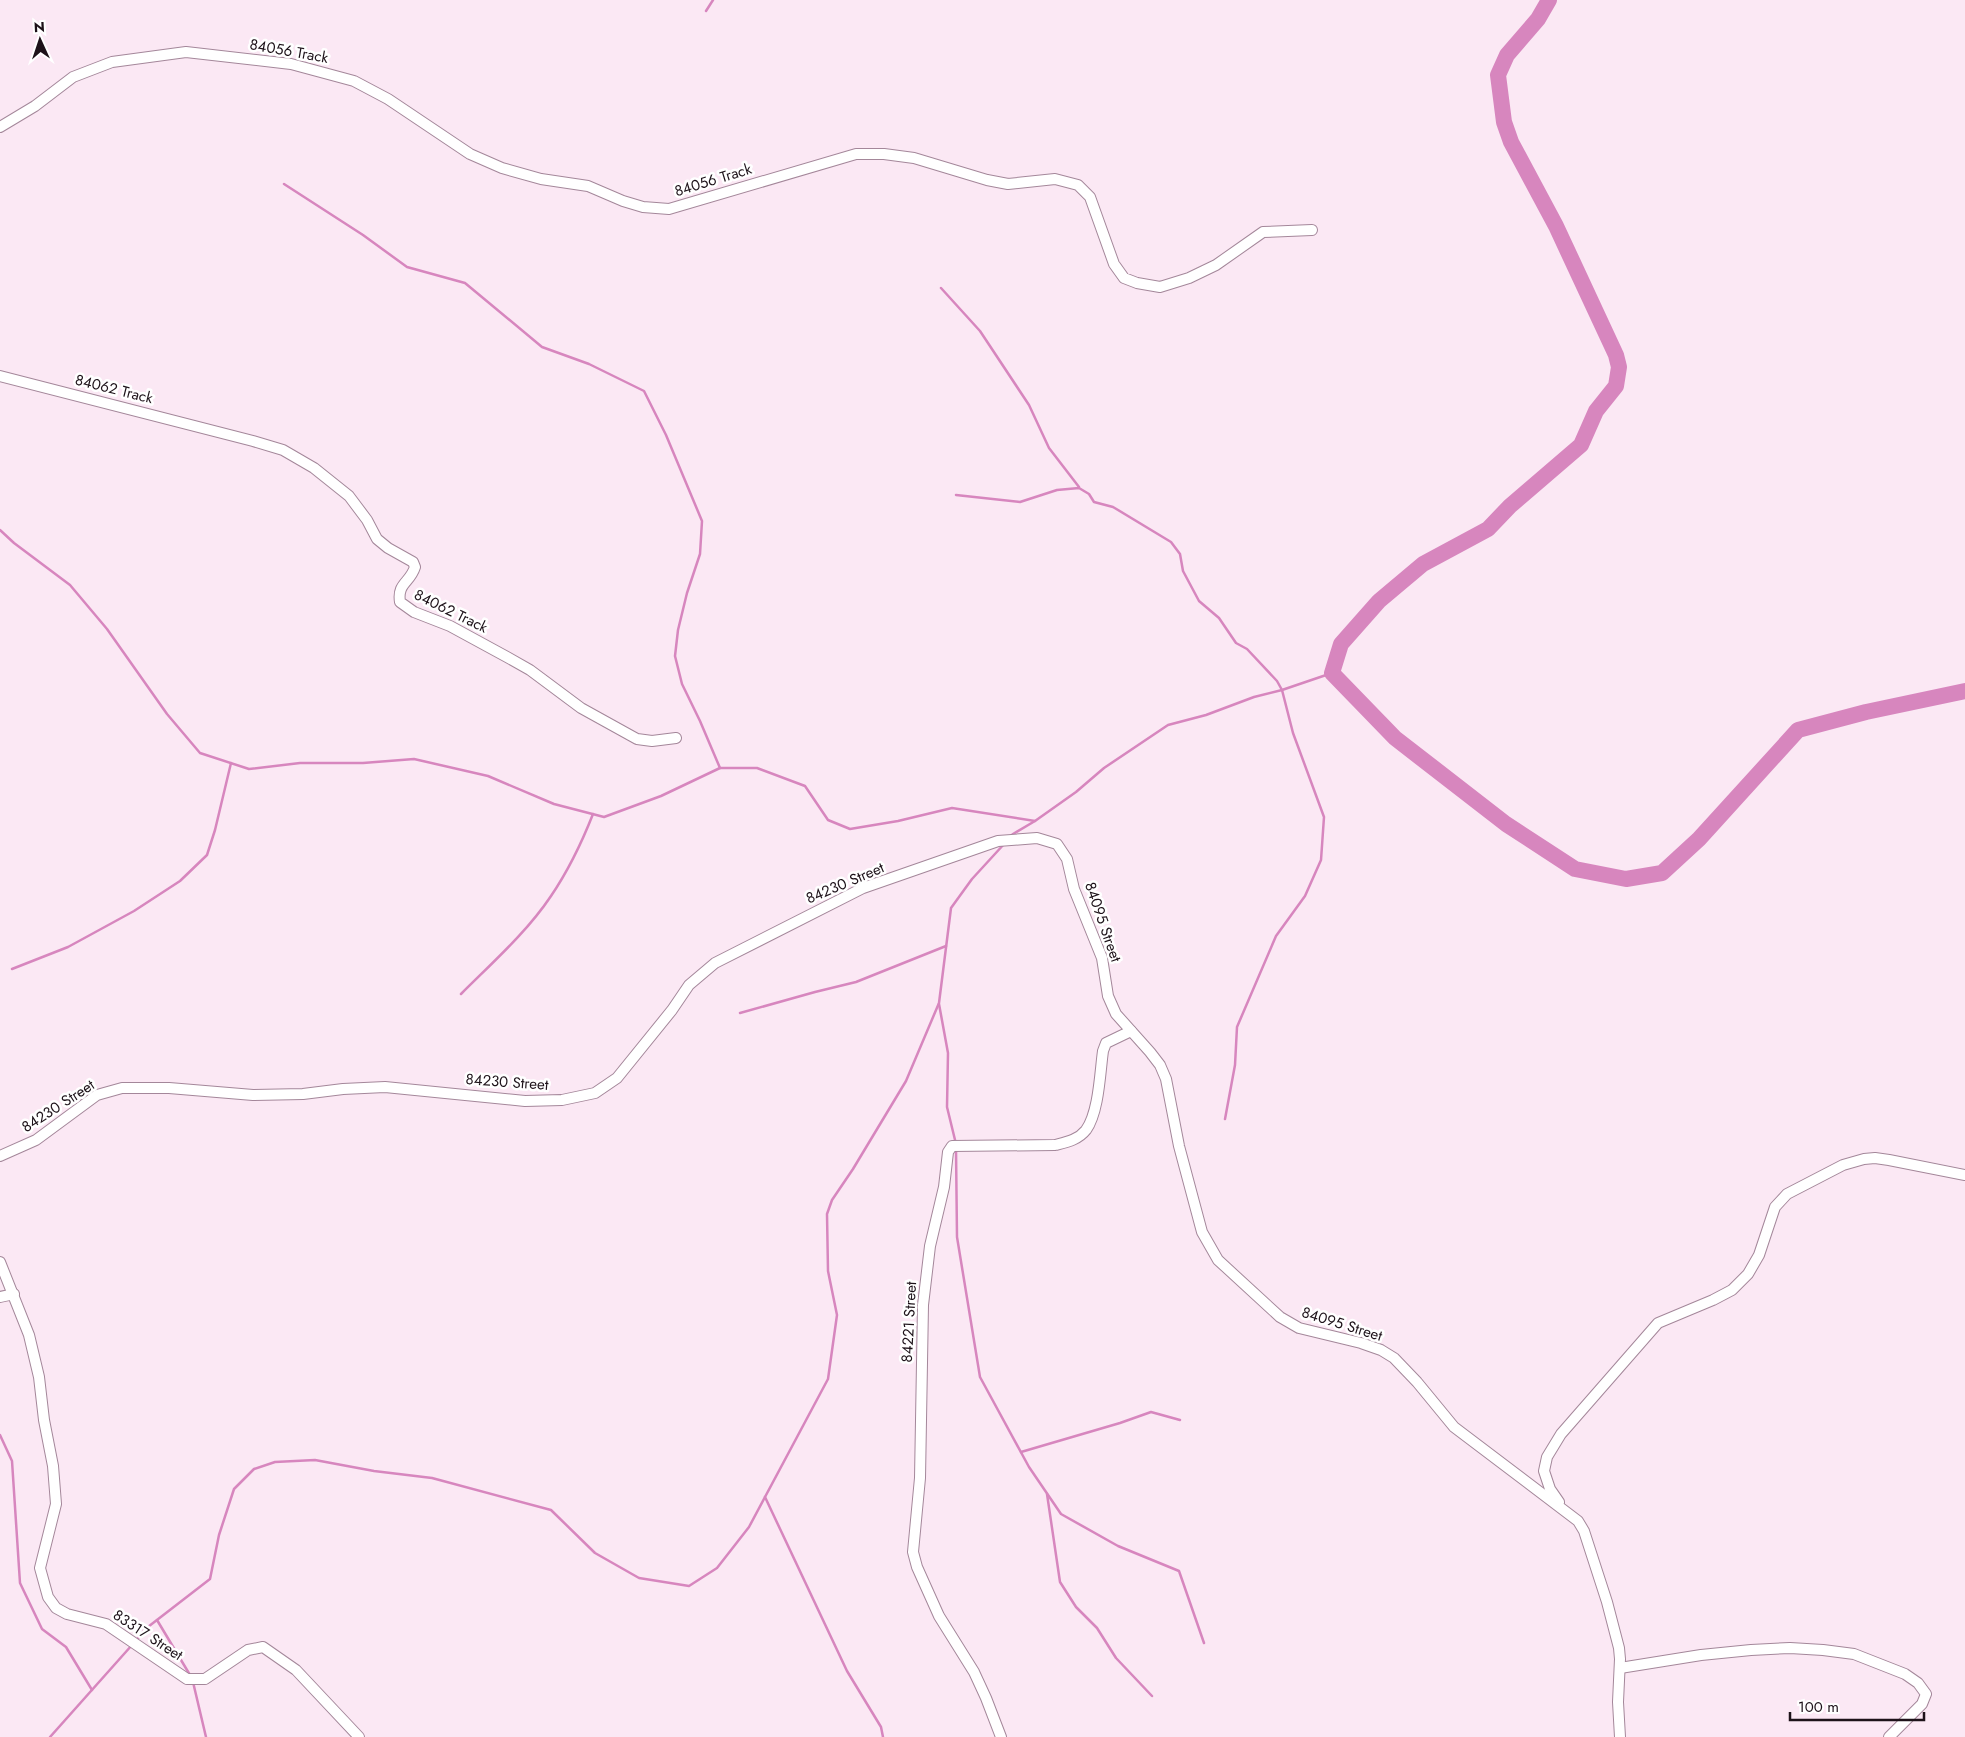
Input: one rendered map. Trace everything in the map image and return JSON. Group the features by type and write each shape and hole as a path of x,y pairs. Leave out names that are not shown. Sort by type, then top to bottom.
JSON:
{"street":[{"name":"84056 Track","path":"0,127 35,106 73,77 112,62 186,52 291,64 354,81 388,100 470,154 502,168 541,179 588,186 623,201 643,207 669,208 856,154 884,154 914,158 987,180 1008,184 1055,179 1078,185 1090,198 1114,264 1124,278 1137,283 1160,287 1189,278 1216,265 1263,232 1312,230"},
{"name":"84062 Track","path":"0,376 152,414 283,450 314,468 349,496 367,520 377,539 388,548 413,562 415,567 413,574 403,584 399,593 400,602 414,612 450,626 507,656 530,670 581,708 637,739 652,741 676,738"},
{"name":"84095 Street","path":"1037,838 1057,844 1067,859 1074,889 1097,941 1102,958 1108,996 1116,1014 1160,1065 1166,1079 1179,1146 1202,1232 1218,1260 1261,1301 1289,1323 1300,1328 1361,1343 1381,1350 1394,1358 1407,1370 1454,1427 1578,1521 1584,1531 1619,1648 1618,1702 1620,1737"},
{"name":"84230 Street","path":"0,1156 36,1140 97,1095 122,1088 169,1088 253,1095 303,1094 386,1086 525,1101 562,1100 595,1093 617,1078 672,1010 689,985 715,963 863,888 998,841 1037,838"},
{"name":"84221 Street","path":"1001,1737 974,1672 939,1616 912,1552 920,1478 923,1305 930,1246 944,1187 948,1152 952,1146 1055,1144 1072,1141 1086,1130 1092,1118 1103,1050 1106,1043 1131,1031"},
{"path":"1562,1507 1550,1489 1544,1471 1547,1457 1561,1434 1658,1322 1713,1300 1732,1290 1748,1274 1759,1255 1775,1207 1787,1194 1844,1165 1864,1159 1889,1160 1965,1175"},
{"name":"83317 Street","path":"0,1262 29,1335 35,1358 56,1486 56,1504 40,1568 48,1597 56,1608 68,1614 106,1624 187,1679 205,1678 248,1650 263,1646 296,1670 359,1737"},
{"path":"0,1297 14,1294"},
{"path":"1620,1668 1702,1655 1751,1650 1790,1648 1854,1654 1905,1674 1918,1683 1926,1694 1922,1704 1889,1737"}],"waterway":[{"path":"706,11 713,0"},
{"path":"1549,0 1538,19 1507,55 1498,75 1504,122 1511,142 1556,226 1616,355 1619,367 1616,386 1596,411 1581,445 1510,506 1488,529 1423,564 1379,601 1341,644 1332,673 1395,738 1506,824 1575,869 1626,879 1662,873 1699,839 1798,730 1866,712 1965,691"},
{"path":"284,184 363,235 407,267 465,283 542,347 589,364 644,391 666,435 702,521 700,554 687,593 678,630 675,656 682,684 720,768"},
{"path":"941,288 980,331 1029,405 1049,448 1079,487"},
{"path":"956,495 1020,502 1057,490 1079,488 1089,494 1094,502 1113,507 1171,542 1180,554 1183,571 1199,601 1219,618 1236,643 1247,649 1277,681 1282,690 1293,733 1324,817 1321,860 1305,896 1276,936 1237,1027 1235,1065 1225,1119"},
{"path":"0,530 14,543 70,585 107,629 167,714 200,753 249,769 300,763 363,763 414,759 488,776 554,804 604,817 661,796 720,768 757,768 805,786 828,820 850,829 898,821 952,808 1035,821"},
{"path":"1010,837 1076,792 1104,768 1168,725 1206,715 1254,697 1282,690 1332,673"},
{"path":"12,969 68,947 134,911 180,881 207,855 231,763"},
{"path":"461,994 509,947 542,909 569,866 593,814"},
{"path":"136,1641 144,1630 210,1579 219,1535 234,1489 254,1469 275,1462 315,1460 374,1471 432,1478 551,1510 595,1553 639,1578 689,1586 717,1568 749,1527 828,1379 837,1315 828,1271 827,1214 832,1200 906,1081 939,1003 951,908 972,879 1005,843"},
{"path":"740,1013 856,982 946,946"},
{"path":"939,1004 948,1053 947,1107 956,1144"},
{"path":"956,1149 957,1237 980,1377 1029,1467 1061,1514 1118,1546 1179,1571 1204,1643"},
{"path":"1021,1452 1151,1412 1180,1420"},
{"path":"0,1435 12,1461 20,1583 42,1629 66,1647 92,1690"},
{"path":"1047,1494 1060,1582 1076,1607 1097,1628 1116,1658 1152,1696"},
{"path":"765,1497 847,1671 881,1727 883,1737"},
{"path":"157,1620 190,1675"},
{"path":"50,1737 132,1645"},
{"path":"193,1682 206,1737"}]}
